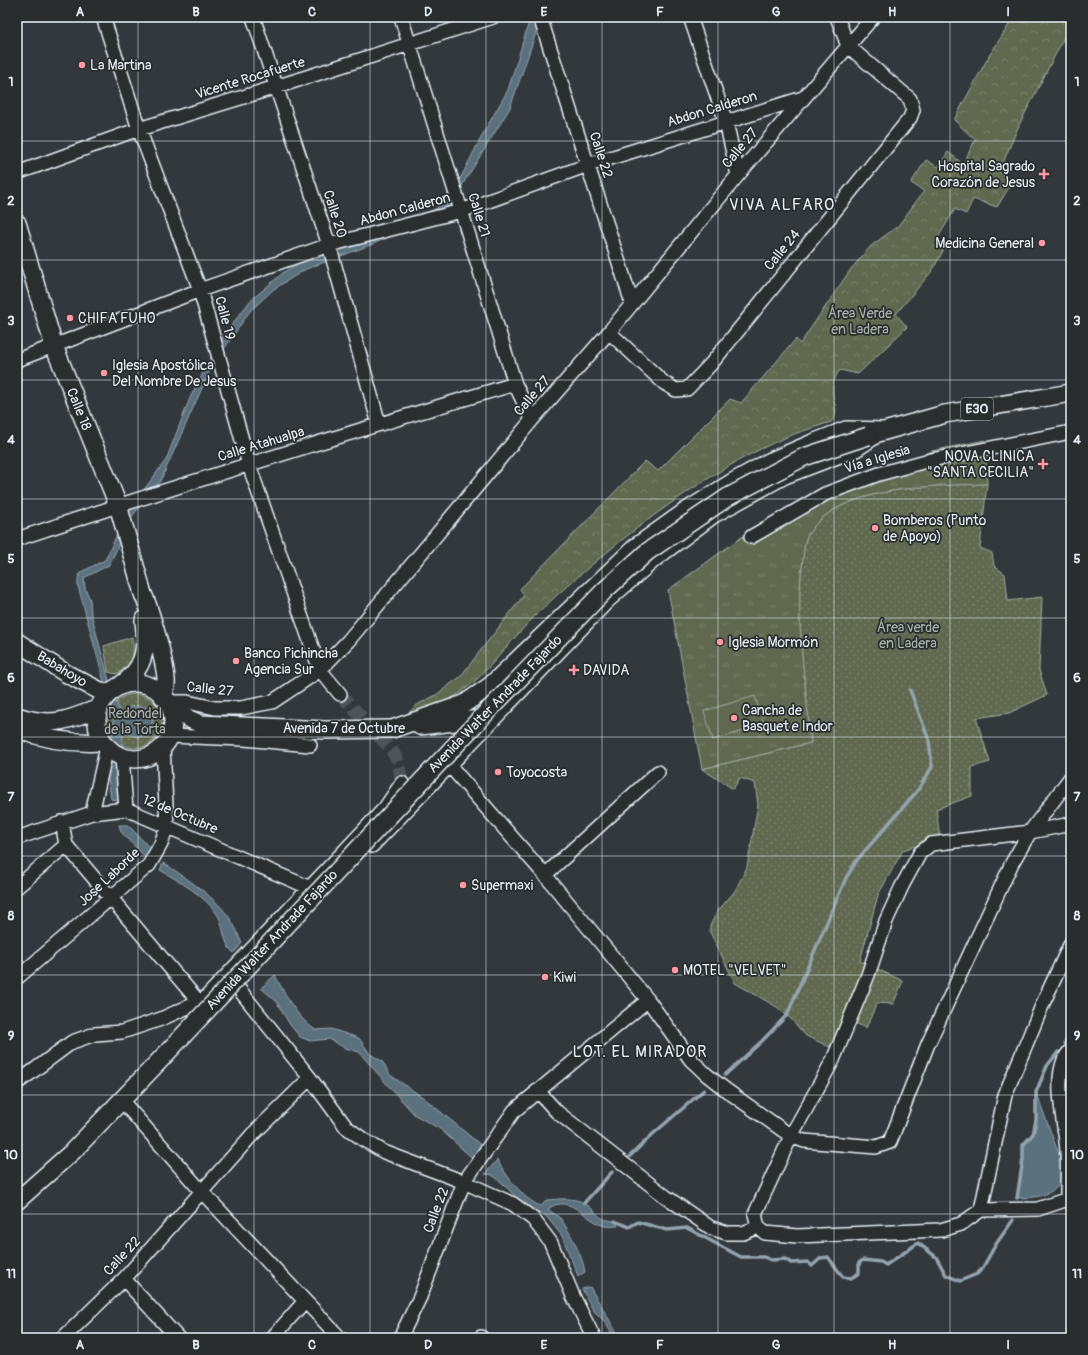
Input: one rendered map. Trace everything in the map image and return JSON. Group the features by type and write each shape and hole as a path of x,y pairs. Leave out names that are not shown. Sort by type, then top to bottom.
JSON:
{"main road":[{"name":"Calle 18","path":"17,223 54,346 118,505 143,594 149,607 166,675 166,701"},
{"name":"Avenida Walter Andrade Fajardo","path":"17,1201 72,1152 122,1101 480,718 605,590 647,552 728,497 804,457 884,431 945,414 1071,393"},
{"name":"Avenida Walter Andrade Fajardo","path":"392,729 464,704 490,686 636,547 685,512 733,482 771,461 846,430 884,431"},
{"name":"Calle 18","path":"108,697 130,679 137,671 145,651 143,594"},
{"name":"Babahoyo","path":"17,642 108,697"},
{"name":"E30","path":"17,716 40,722 64,722 130,684 142,685 154,689 166,701 168,736"},
{"path":"108,697 97,719 98,731 105,745 122,757 132,759 153,755 168,736"},
{"name":"Avenida 7 de Octubre","path":"166,701 189,719 201,724 326,730 392,729 446,724 480,718"},
{"name":"Avenida 7 de Octubre","path":"168,736 208,724"},
{"path":"17,729 39,736 77,744 105,745"}],"street":[{"name":"Calle 19","path":"103,17 139,129 200,290 249,465 320,670 340,694"},
{"name":"Calle 20","path":"253,17 329,245 379,424"},
{"name":"Calle 21","path":"401,17 515,384 532,420"},
{"name":"Vicente Rocafuerte","path":"17,173 139,129 276,87 493,17"},
{"name":"Calle 22","path":"540,17 632,303"},
{"path":"690,17 726,122 738,175"},
{"name":"Calle 24","path":"609,332 664,382 676,390 686,389 711,364 910,118 913,110 910,100 848,46 838,17"},
{"name":"Calle 27","path":"166,701 187,702 215,708 241,708 272,702 320,670 348,641 532,420 609,332 738,175 873,17"},
{"name":"Abdon Calderon","path":"17,360 200,290 329,245 461,211 588,165 803,98"},
{"name":"Calle Atahualpa","path":"17,539 118,505 379,424 515,384"},
{"name":"Avenida Walter Andrade Fajardo","path":"163,1057 211,1018 322,899 608,601 655,560 714,516 785,477 856,450 884,431"},
{"name":"Vía a Iglesia","path":"751,538 825,494 879,474 926,461 1071,432"},
{"name":"Avenida 7 de Octubre","path":"168,736 244,739 310,745"},
{"name":"Jose Laborde","path":"17,978 112,899 150,865 161,844 167,825 168,736"},
{"path":"92,813 105,745"},
{"path":"122,757 126,809"},
{"path":"450,766 545,875 648,1000 692,1060 726,1090 791,1136 804,1141 876,1147 890,1142 928,1044 1012,863 1030,832 1071,777"},
{"path":"545,875 658,772"},
{"name":"Avenida Walter Andrade Fajardo","path":"163,1057 199,1002 240,961 308,887 385,808 402,783 401,807 397,821"},
{"name":"12 de Octubre","path":"17,838 92,813 126,809 167,825 308,887 322,899"},
{"path":"17,1083 72,1042 95,1034 122,1032 162,1019 199,1002 66,845 62,822"},
{"path":"1071,824 1030,832 931,844 920,853 886,921 868,975 833,1060 791,1136 755,1214 758,1227 765,1232 797,1236 941,1230 961,1224 981,1210 1038,1209 1069,1198 1067,1151 1059,1091 1065,1056 1071,1050"},
{"path":"17,887 66,845"},
{"path":"981,1210 1005,1095 1044,1001 1071,943"},
{"path":"238,988 310,1078 346,1128 384,1152 464,1182 513,1204 533,1219 551,1243 594,1338"},
{"name":"Calle 22","path":"400,1338 420,1297 464,1182 514,1111 537,1090 648,1000"},
{"name":"Calle 22","path":"63,1338 124,1279 251,1136 310,1078"},
{"path":"537,1090 557,1112 665,1196 711,1228 727,1233 743,1233 758,1227"},
{"path":"122,1101 202,1192 304,1302 340,1338"},
{"path":"124,1279 178,1338"},
{"path":"272,1338 304,1302"}],"green space":[{"name":"Área Verde en Ladera","path":"1014,17 1071,17 1071,31 1068,30 1019,125 999,172 1013,181 997,207 973,199 966,214 955,209 936,241 944,249 932,271 896,314 907,327 858,374 840,370 835,378 833,393 836,412 835,417 831,422 797,433 773,443 726,468 680,497 637,528 585,570 535,616 479,677 465,689 449,700 429,709 406,715 417,705 436,695 460,677 524,595 520,589 645,461 658,471 730,399 741,403 796,339 800,344 851,269 871,246 898,226 924,191 911,183 926,160 938,167 948,152 963,164 975,140 954,120 989,56"},
{"name":"Iglesia Mormón","path":"985,440 987,484 917,488 890,491 865,497 842,505 823,517 809,533 804,549 801,582 800,628 811,743 702,769 668,590 767,519 801,501 932,451"},
{"name":"Área verde en Ladera","path":"987,484 980,548 992,553 994,566 1005,574 1008,601 1042,597 1039,670 1047,695 1009,713 976,718 990,762 972,767 972,796 936,809 940,838 903,850 878,895 860,961 903,981 893,1004 877,1003 866,1028 844,1018 830,1047 806,1036 792,1020 777,1007 735,983 710,932 710,926 717,912 735,891 747,867 758,805 755,783 740,778 733,789 702,769 811,743 800,628 801,582 806,539 809,533 823,517 843,505 866,497 891,491 942,486"},
{"path":"132,637 133,655 130,663 117,674 108,672 104,646"},
{"name":"Redondel de la Torta","path":"135,694 145,696 154,702 160,711 162,721 160,731 154,740 145,746 135,748 125,746 116,740 110,731 108,721 110,711 116,702 125,696"},
{"name":"Cancha de Basquet e Indor","path":"755,696 764,725 713,740 704,711"}],"water":[{"path":"535,17 548,17 538,27 510,108 445,213 373,244 306,269 274,289 250,311 211,368 160,482 126,524 109,565 84,578 85,588 90,599 91,613 111,688 122,717 130,707 141,706 148,710 152,717 152,724 149,732 143,736 134,736 123,730 122,749 117,772 125,802 111,799 107,772 112,745 114,718 78,586 78,578 81,572 105,560 128,511 166,460 190,398 207,365 224,335 250,301 284,272 321,250 423,215 437,208 461,177 485,130 508,90 529,22"},
{"path":"119,825 128,825 151,849 146,858 121,832"},
{"path":"163,863 200,888 225,912 233,923 242,943 234,953 227,945 220,919 212,907 191,889 160,870"},
{"path":"275,975 297,1012 315,1030 331,1029 359,1038 370,1054 382,1061 390,1075 424,1098 482,1146 471,1157 440,1129 415,1115 359,1052 345,1048 329,1039 310,1041 300,1037 290,1025 276,1001 261,988"},
{"path":"1036,1092 1065,1171 1065,1180 1049,1193 1038,1197 1017,1198 1023,1159 1023,1145 1033,1134 1036,1120"},
{"path":"497,1160 516,1187 534,1203 541,1206 547,1200 566,1199 580,1201 589,1206 604,1219 615,1221 618,1226 605,1226 599,1224 571,1206 564,1204 556,1205 548,1209 561,1219 576,1245 585,1272 578,1276 562,1236 545,1215 530,1211 499,1180 492,1175 485,1174"},
{"path":"590,1287 620,1338 614,1338 605,1322 593,1310 582,1289"}],"waterway":[{"path":"725,1075 763,1040 787,1015 846,878 857,860 918,790 932,767 929,740 910,690"},
{"path":"1065,1043 1071,1029"},
{"path":"1017,1198 1023,1159 1023,1145 1033,1134 1036,1120 1036,1092 1047,1066 1058,1052"},
{"path":"629,1157 704,1090"},
{"path":"584,1203 612,1172"},
{"path":"615,1221 629,1227 638,1222 667,1230 687,1228 741,1257 764,1257 771,1260 785,1259 791,1263 808,1262 812,1266 821,1258 828,1257 843,1277 851,1278 859,1273 859,1263 863,1260 881,1262 886,1265 918,1243 936,1257 946,1275 960,1281 977,1274 982,1269 996,1244 1013,1220"}],"tunnel":[{"path":"340,694 391,749 398,761 402,783"}],"place":[{"name":"La Martina","path":"82,65"},
{"name":"Hospital Sagrado Corazón de Jesus","path":"1044,174"},
{"name":"Medicina General","path":"1042,243"},
{"name":"CHIFA FUHO","path":"70,318"},
{"name":"Iglesia Apostólica Del Nombre De Jesus","path":"104,373"},
{"name":"NOVA CLINICA \"SANTA CECILIA\"","path":"1043,464"},
{"name":"Bomberos (Punto de Apoyo)","path":"875,528"},
{"name":"Iglesia Mormón","path":"720,642"},
{"name":"Banco Pichincha Agencia Sur","path":"236,661"},
{"name":"DAVIDA","path":"574,670"},
{"name":"Cancha de Basquet e Indor","path":"734,718"},
{"name":"Toyocosta","path":"498,772"},
{"name":"Supermaxi","path":"463,885"},
{"name":"MOTEL \"VELVET\"","path":"675,970"},
{"name":"Kiwi","path":"545,977"}],"district":[{"name":"VIVA ALFARO","path":"782,205"},
{"name":"LOT. EL MIRADOR","path":"640,1052"}]}
